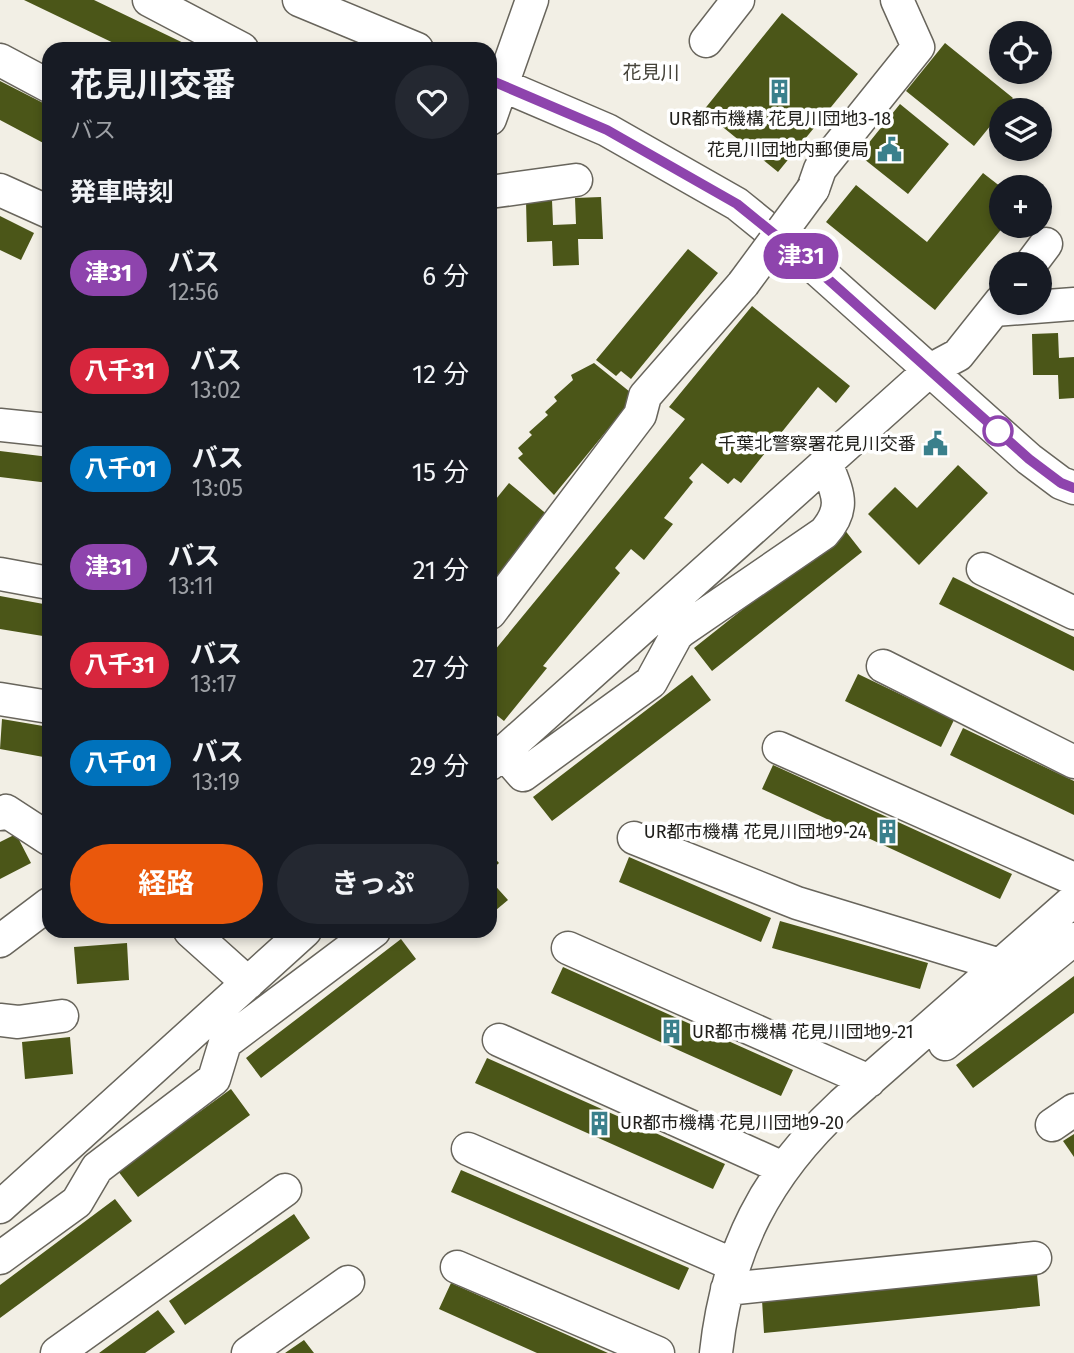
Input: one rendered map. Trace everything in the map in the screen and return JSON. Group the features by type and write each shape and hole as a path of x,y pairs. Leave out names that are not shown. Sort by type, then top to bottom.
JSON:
{"street":[{"path":"149,0 229,42"},
{"path":"299,0 399,42"},
{"path":"497,80 532,0"},
{"path":"706,41 738,0"},
{"path":"497,604 640,415 645,396 743,284 813,189 820,169 918,47 898,0"},
{"path":"0,60 42,82"},
{"path":"497,82 607,130 737,204 811,264 1029,459 1061,483 1074,488"},
{"path":"497,191 576,180"},
{"path":"0,190 42,209"},
{"path":"1052,304 1074,304"},
{"path":"497,746 930,370 958,355 990,315"},
{"path":"0,425 42,429"},
{"path":"497,752 523,775 651,682 681,631 824,533 838,513 837,491 826,463"},
{"path":"983,569 1074,614"},
{"path":"0,574 42,582"},
{"path":"883,666 1074,762"},
{"path":"0,699 42,706"},
{"path":"779,748 1074,879"},
{"path":"0,814 6,811 42,834"},
{"path":"634,838 797,903 1000,965"},
{"path":"716,1353 719,1323 730,1277 751,1221 783,1168 813,1131 1074,900"},
{"path":"0,941 42,909"},
{"path":"198,938 248,982"},
{"path":"0,1207 297,938"},
{"path":"0,1258 77,1202 97,1168 215,1079 225,1043 365,938"},
{"path":"945,1044 1074,939"},
{"path":"568,948 869,1081"},
{"path":"0,1020 18,1022 62,1016"},
{"path":"499,1040 783,1168"},
{"path":"468,1149 730,1277 1035,1258"},
{"path":"57,1353 285,1191"},
{"path":"457,1267 658,1353"},
{"path":"248,1353 348,1282"}],"building":[{"path":"24,0 94,0 181,42 111,42"},
{"name":"UR都市機構 花見川団地3-18","path":"782,13 858,74 778,172 703,111"},
{"path":"945,43 989,79 989,84 996,84 1013,98 989,98 989,128 974,146 906,91"},
{"path":"0,81 42,102 42,142 0,120"},
{"path":"900,104 949,144 908,194 859,155"},
{"path":"983,173 989,178 989,238 994,238 935,310 826,222 856,185 927,242"},
{"path":"601,197 603,239 578,239 579,265 553,266 552,241 527,242 526,201 552,200 553,225 576,224 575,198"},
{"path":"0,216 34,233 21,260 0,250"},
{"path":"688,249 718,273 631,379 621,371 616,376 596,360"},
{"path":"752,306 850,386 836,403 818,387 741,483 734,478 728,484 702,463 689,478 693,482 664,518 673,524 644,560 631,549 615,568 620,573 543,666 547,668 504,721 497,716 497,647 685,419 669,407"},
{"path":"1058,333 1059,358 1074,357 1074,398 1059,399 1058,375 1033,375 1032,334"},
{"path":"594,363 635,396 554,495 518,458 523,454 518,448 532,435 529,432 548,415 545,412 557,401 554,397 573,380 571,375"},
{"path":"0,451 42,456 42,482 0,477"},
{"path":"958,465 988,493 919,565 868,514 895,487 917,508"},
{"path":"509,483 549,516 497,578 497,498"},
{"path":"844,529 862,552 712,671 694,648"},
{"path":"953,577 1074,637 1074,671 939,604"},
{"path":"0,596 42,604 42,636 0,629"},
{"path":"858,674 954,720 941,747 845,701"},
{"path":"692,675 711,700 552,821 533,797"},
{"path":"2,719 42,726 42,757 0,749"},
{"path":"963,728 1074,781 1074,815 950,755"},
{"name":"UR都市機構 花見川団地9-24","path":"773,765 1012,874 1000,899 762,789"},
{"path":"16,834 31,863 0,879 0,842"},
{"path":"629,857 771,918 761,942 619,882"},
{"path":"497,888 508,900 497,909"},
{"path":"780,921 928,963 920,989 772,948"},
{"path":"401,939 416,959 261,1078 246,1058"},
{"path":"127,943 129,980 77,984 74,947"},
{"name":"UR都市機構 花見川団地9-21","path":"563,967 793,1070 781,1096 551,993"},
{"path":"1074,976 1074,1013 973,1088 956,1065"},
{"path":"70,1037 73,1074 25,1079 22,1042"},
{"name":"UR都市機構 花見川団地9-20","path":"487,1058 725,1164 713,1189 475,1083"},
{"path":"231,1089 250,1115 138,1197 118,1171"},
{"path":"1074,1134 1074,1157 1063,1141"},
{"path":"461,1170 689,1268 679,1290 451,1192"},
{"path":"115,1199 132,1221 0,1318 0,1285"},
{"path":"294,1214 310,1238 185,1325 169,1301"},
{"path":"1037,1274 1040,1306 764,1333 762,1300"},
{"path":"451,1283 608,1353 537,1353 439,1309"},
{"path":"158,1310 175,1332 145,1353 99,1353"},
{"path":"304,1340 314,1353 285,1353"}],"bus line":[{"name":"津31","path":"497,83 607,130 737,204 811,264 1029,459 1061,483 1074,488"}],"place":[{"name":"UR都市機構 花見川団地3-18","path":"780,92"},
{"name":"花見川団地内郵便局","path":"889,150"},
{"name":"千葉北警察署花見川交番","path":"936,444"},
{"name":"UR都市機構 花見川団地9-24","path":"887,832"},
{"name":"UR都市機構 花見川団地9-21","path":"672,1032"},
{"name":"UR都市機構 花見川団地9-20","path":"600,1123"}],"district":[{"name":"花見川","path":"651,72"}]}
